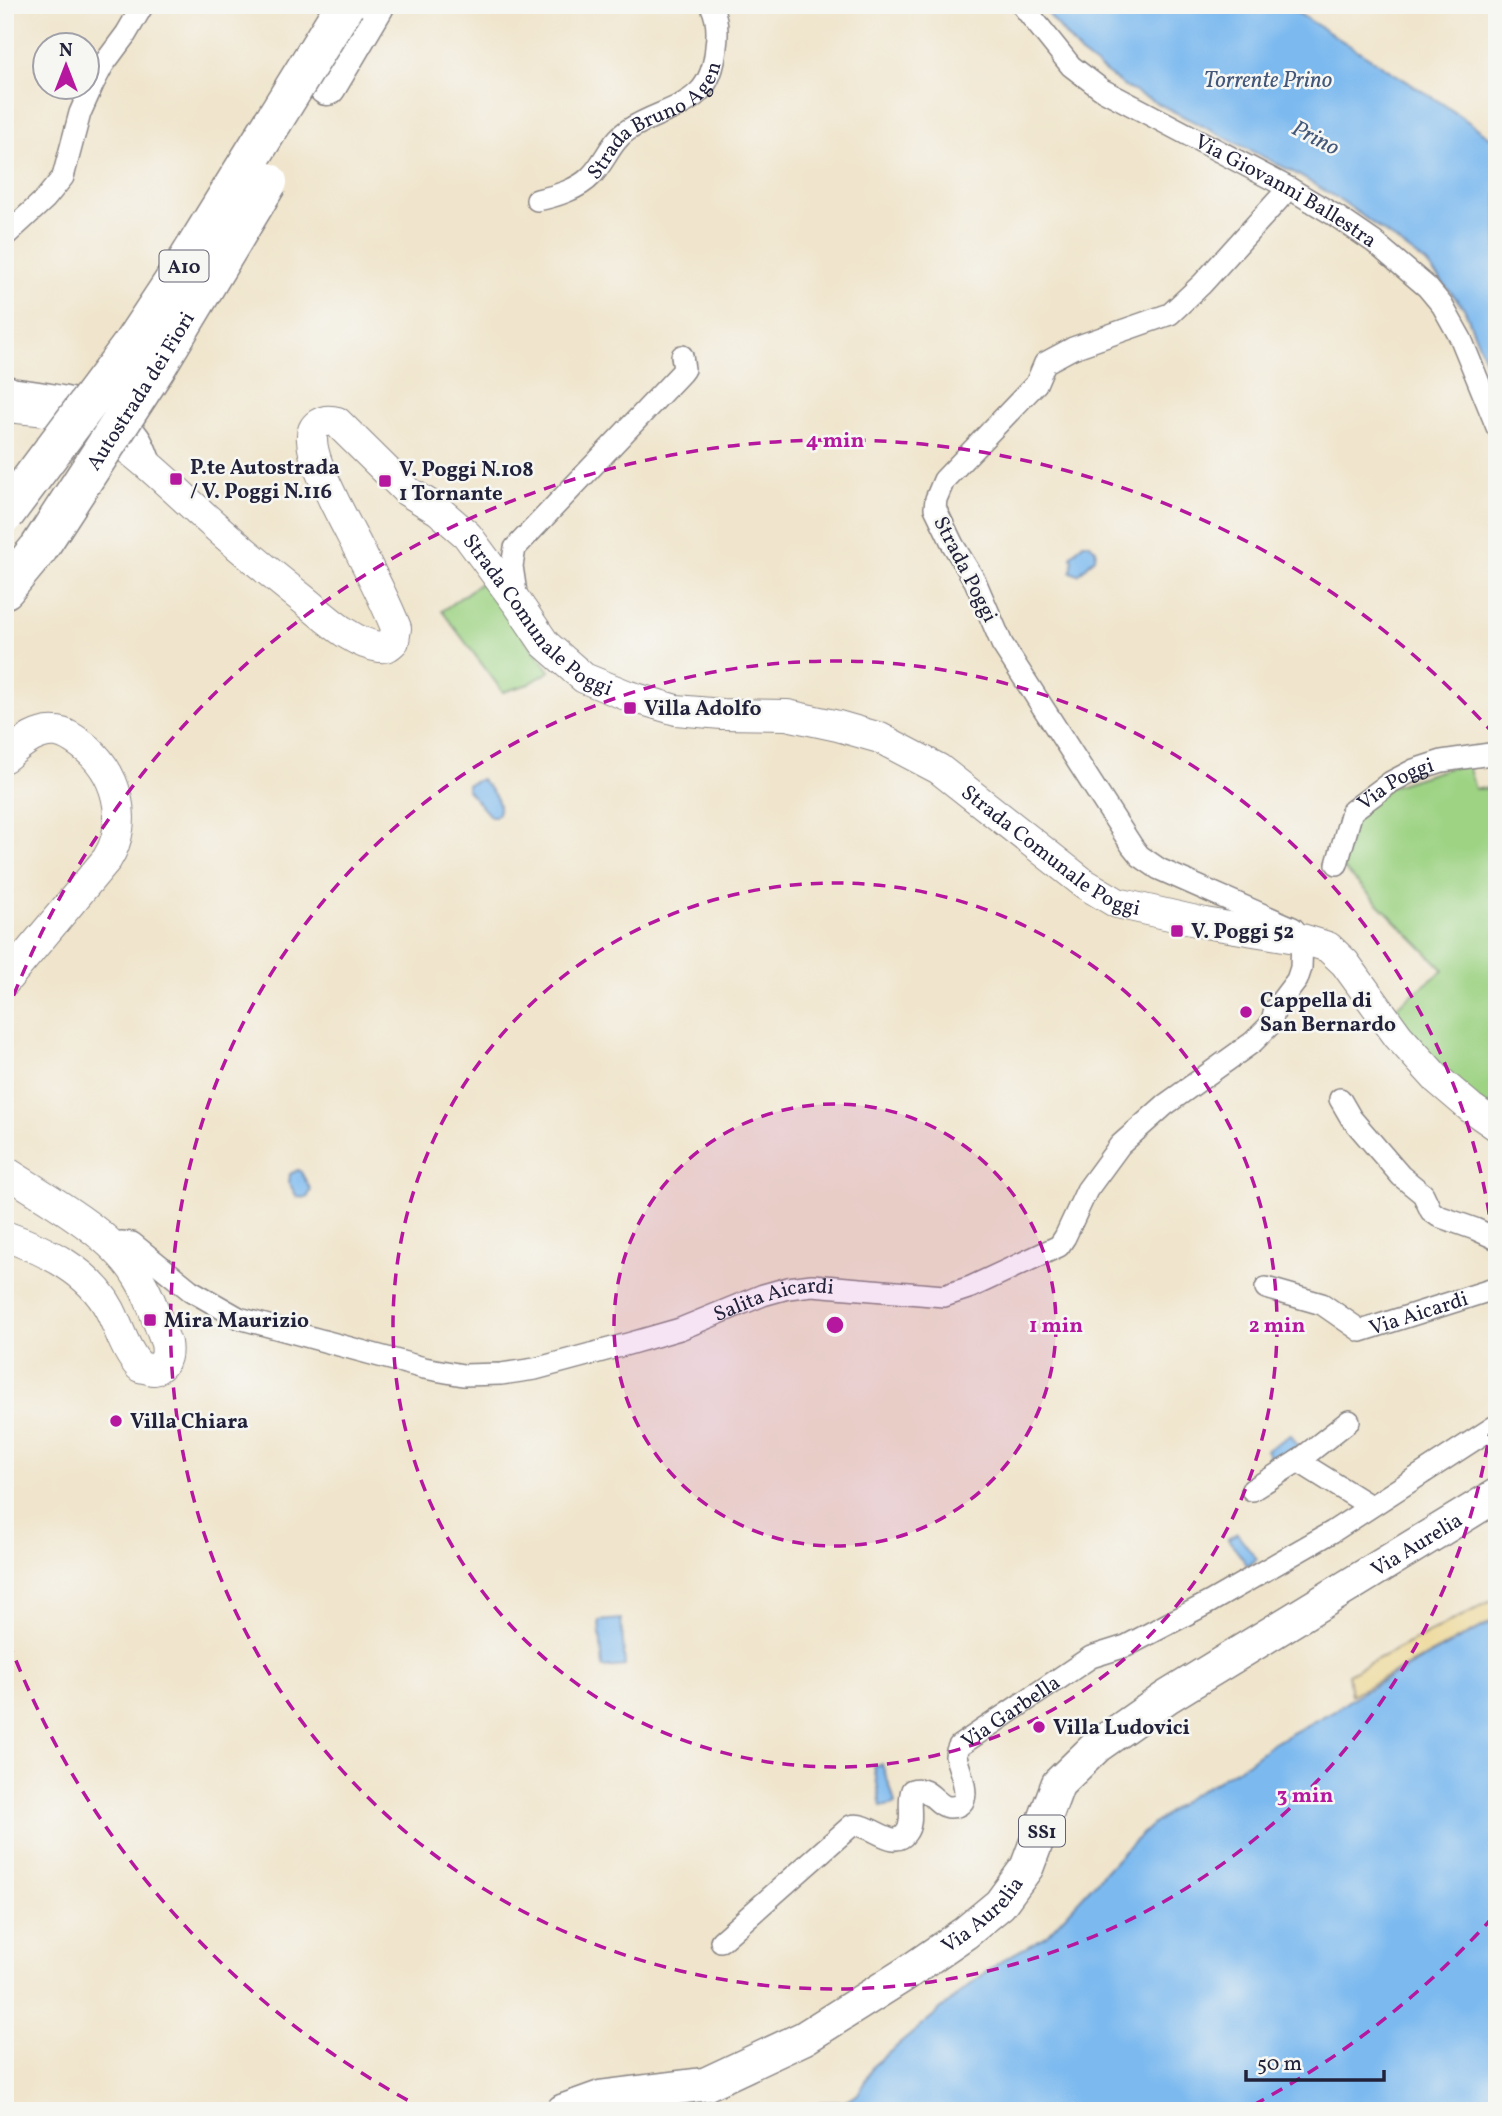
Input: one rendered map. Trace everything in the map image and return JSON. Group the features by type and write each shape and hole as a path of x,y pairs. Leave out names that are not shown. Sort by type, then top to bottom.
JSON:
{"highway":[{"name":"Autostrada dei Fiori","path":"5,514 130,347 167,292 345,5"},
{"name":"Autostrada dei Fiori","path":"5,589 39,548 156,368 375,5"}],"main road":[{"name":"Strada Comunale Poggi","path":"5,407 55,413 103,430 324,617 354,637 387,647 394,641 396,628 326,482 312,441 313,429 317,425 323,421 337,422 407,491 438,510 467,535 545,645 584,678 676,710 710,714 787,715 880,738 939,769 1084,884 1117,903 1205,923 1319,943 1335,952 1356,976 1398,1036 1437,1079 1497,1126"},
{"path":"5,757 26,740 40,734 56,731 65,734 88,749 99,761 113,787 120,816 118,836 107,859 5,981"},
{"path":"5,1171 66,1210 113,1247 135,1272 166,1343 165,1360 154,1370 141,1367 123,1342 109,1309 81,1276 58,1259 5,1236"},
{"name":"Via Aurelia","path":"562,2111 602,2097 706,2084 804,2038 904,1975 1000,1905 1027,1867 1058,1784 1097,1746 1167,1697 1497,1495"}],"street":[{"path":"5,236 45,199 63,177 80,113 103,65 127,34 143,5"},
{"name":"Strada Bruno Agen","path":"537,200 583,183 628,130 677,107 701,91 708,81 716,52 717,27 711,5"},
{"name":"Via Giovanni Ballestra","path":"1022,5 1071,66 1101,89 1289,188 1374,242 1427,286 1442,305 1461,339 1497,427"},
{"name":"Strada Poggi","path":"1289,188 1202,284 1170,314 1073,348 1045,363 1037,384 944,480 935,508 975,582 1011,659 1140,856 1159,869 1293,928 1302,939"},
{"path":"518,604 512,566 514,548 681,373 684,369 682,356"},
{"path":"5,384 13,389 71,399 108,412 140,438 153,471"},
{"name":"Via Poggi","path":"1337,863 1352,811 1391,782 1414,770 1442,761 1497,754"},
{"name":"Salita Aicardi","path":"113,1247 121,1242 132,1243 190,1290 247,1321 424,1368 463,1375 501,1374 535,1369 680,1329 763,1295 812,1285 944,1296 971,1287 1059,1246 1087,1189 1120,1145 1166,1105 1253,1042 1270,1024 1275,1009 1297,980 1303,959 1302,939"},
{"path":"1340,1099 1351,1118 1401,1176 1423,1194 1431,1211 1497,1239"},
{"name":"Via Aicardi","path":"1266,1287 1322,1304 1361,1331 1497,1288"},
{"path":"1252,1490 1298,1461 1349,1422"},
{"name":"Via Garbella","path":"721,1941 851,1826 865,1825 881,1835 895,1839 906,1834 912,1790 918,1788 945,1806 955,1807 961,1802 965,1791 965,1781 957,1761 957,1750 999,1718 1091,1657 1126,1646 1210,1602 1332,1532 1497,1425"},
{"path":"1298,1461 1370,1506"}],"green space":[{"path":"482,582 550,671 529,684 503,692 442,611"},
{"path":"1467,762 1475,789 1497,788 1497,1100 1484,1110 1388,1013 1444,970 1342,867 1357,812 1390,787"}],"sand":[{"path":"1497,1598 1497,1619 1351,1695 1348,1674"}],"water":[{"name":"Torrente Prino","path":"1041,5 1285,5 1443,104 1497,142 1497,390 1464,308 1426,263 1342,201 1293,172 1125,87 1079,52"},
{"path":"1083,543 1089,543 1096,550 1095,558 1078,575 1071,572 1071,556"},
{"path":"481,779 498,802 499,811 496,816 490,816 467,790 467,785"},
{"path":"298,1170 311,1190 307,1198 297,1197 289,1183 290,1174"},
{"path":"1291,1435 1298,1447 1274,1462 1266,1450"},
{"path":"1237,1533 1257,1559 1248,1566 1228,1539"},
{"path":"621,1619 625,1666 603,1668 599,1621"},
{"path":"1497,1619 1497,2111 805,2111 820,2102 844,2102 858,2094 873,2066 981,1976 1004,1959 1045,1937 1125,1850 1187,1798 1247,1763 1272,1744 1362,1692"},
{"path":"882,1764 895,1804 881,1807 874,1766"}],"place":[{"name":"P.te Autostrada / V. Poggi N.116","path":"176,479"},
{"name":"V. Poggi N.108 1 Tornante","path":"385,481"},
{"name":"Villa Adolfo","path":"630,708"},
{"name":"V. Poggi 52","path":"1177,931"},
{"name":"Cappella di San Bernardo","path":"1246,1012"},
{"name":"Mira Maurizio","path":"150,1320"},
{"name":"Villa Chiara","path":"116,1421"},
{"name":"Villa Ludovici","path":"1039,1727"}],"water label":[{"name":"Prino","path":"1316,137"}]}
